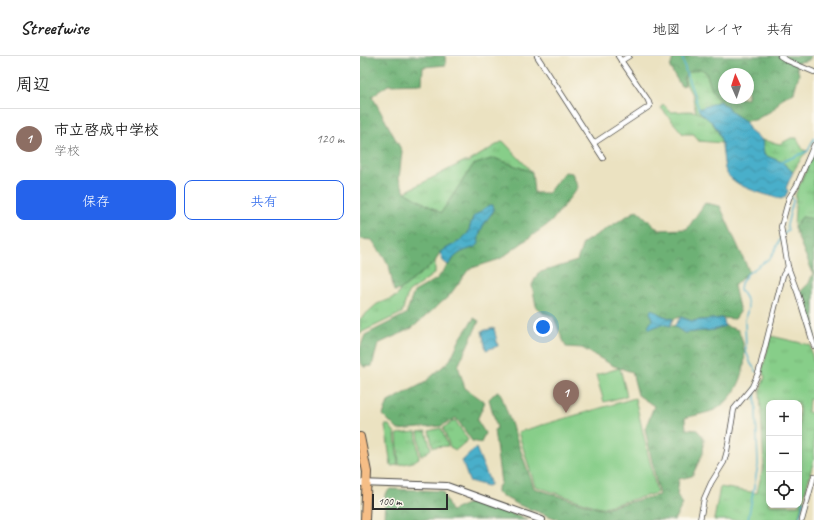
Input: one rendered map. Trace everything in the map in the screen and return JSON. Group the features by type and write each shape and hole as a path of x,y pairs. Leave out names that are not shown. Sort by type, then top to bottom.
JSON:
{"highway":[{"path":"360,438 365,458 365,520"}],"street":[{"path":"537,56 603,158"},
{"path":"594,143 650,106 648,100 618,56"},
{"path":"621,61 629,56"},
{"path":"780,56 788,62 814,72"},
{"path":"814,144 797,185 790,197 781,227 788,267 814,346"},
{"path":"700,520 704,499 725,456 734,409 752,387 758,374 781,282 788,267"},
{"path":"802,520 814,476"},
{"path":"364,483 447,486 542,520"}],"green space":[{"path":"360,56 445,56 446,65 423,67 422,84 388,85 372,96 402,151 399,179 405,192 441,213 473,165 494,158 532,172 534,193 548,193 564,172 572,173 578,187 551,222 500,259 469,269 449,296 412,328 378,344 372,366 364,367 360,362 360,348 365,335 406,314 414,292 437,279 455,256 467,249 478,239 483,225 494,210 473,217 468,233 460,241 440,252 435,262 400,290 394,291 389,265 372,240 360,239"},
{"path":"677,56 811,56 809,60 796,63 799,74 794,92 782,98 773,110 755,120 745,121 734,114 723,104 754,104 754,68 718,68 718,98 712,90 705,71 684,78 685,85 681,86 670,68 673,58"},
{"path":"700,69 705,71 712,90 718,98 718,102 699,109 702,114 696,112 693,97 686,84 686,73"},
{"path":"663,104 671,112 691,111 702,114 713,124 723,143 698,141 694,134 683,134 661,108"},
{"path":"791,138 797,138 803,150 808,151 802,157 793,172 782,162 764,155 762,140 780,144"},
{"path":"503,141 532,172 494,158 473,165 441,213 405,192 463,162 468,162"},
{"path":"814,152 814,219 802,217 794,228 796,193"},
{"path":"705,203 720,206 749,271 734,286 740,312 735,319 722,318 692,321 681,317 673,319 652,310 662,324 674,326 684,333 714,330 725,326 738,330 744,351 743,373 734,393 718,408 707,413 685,418 686,429 697,430 704,438 703,453 692,476 679,479 677,495 683,504 674,520 560,520 519,505 497,493 497,488 501,483 494,430 497,428 489,399 497,391 500,392 534,488 600,509 659,495 645,429 654,406 638,395 632,372 614,366 582,348 566,347 553,316 543,313 536,306 532,285 538,273 577,261 583,243 637,210 659,230 687,229"},
{"path":"802,217 814,219 814,339 800,292 809,283 813,273 794,228"},
{"path":"435,262 435,273 408,293 402,313 360,333 360,319 377,304 397,296 400,290"},
{"path":"474,318 479,321 458,366 465,388 485,402 477,420 485,433 481,443 472,441 456,418 441,426 398,430 383,415 388,402 424,383 450,360 460,339"},
{"path":"771,336 810,345 814,365 814,399 809,399 808,412 814,414 814,459 802,505 802,400 766,400 766,508 801,508 798,520 714,520 720,487 757,493 764,464 760,391 765,377 762,371"},
{"path":"620,368 627,396 604,402 596,375"},
{"path":"635,398 657,493 600,508 535,486 518,432"},
{"path":"455,420 468,440 456,450 450,447 443,428"},
{"path":"385,425 389,425 395,433 398,465 391,466"},
{"path":"441,428 448,446 433,447 429,431"},
{"path":"426,431 431,449 421,456 418,432"},
{"path":"416,432 419,458 413,462 399,465 397,434"},
{"path":"390,489 442,491 451,511 476,500 528,520 384,520 385,494"}],"water":[{"path":"718,102 718,104 723,104 734,114 745,121 751,132 762,140 764,155 782,162 793,172 786,188 788,191 785,197 781,199 749,189 734,181 728,175 725,169 722,144 717,129 698,109"},
{"path":"489,205 493,205 494,210 481,230 479,244 459,254 448,265 443,261 440,252 460,241 468,233 473,217"},
{"path":"652,309 661,315 673,319 670,326 662,324 650,329 648,327 652,320 650,311"},
{"path":"681,317 692,321 722,318 725,326 714,330 684,333 674,326"},
{"path":"494,328 498,346 486,350 482,331"},
{"path":"476,448 490,482 490,485 487,486 469,481 462,461"}],"waterway":[{"path":"682,56 686,73 699,109"},
{"path":"782,163 808,151 814,138"},
{"path":"783,234 788,231 787,225 793,201 792,197"},
{"path":"757,372 751,364 746,351 745,320 748,308 747,301 740,289 741,283 747,274 770,258 781,237"},
{"path":"748,520 758,465 755,388 760,379 759,375"},
{"path":"799,520 804,501"}],"place":[{"name":"市立啓成中学校","path":"566,413"}]}
